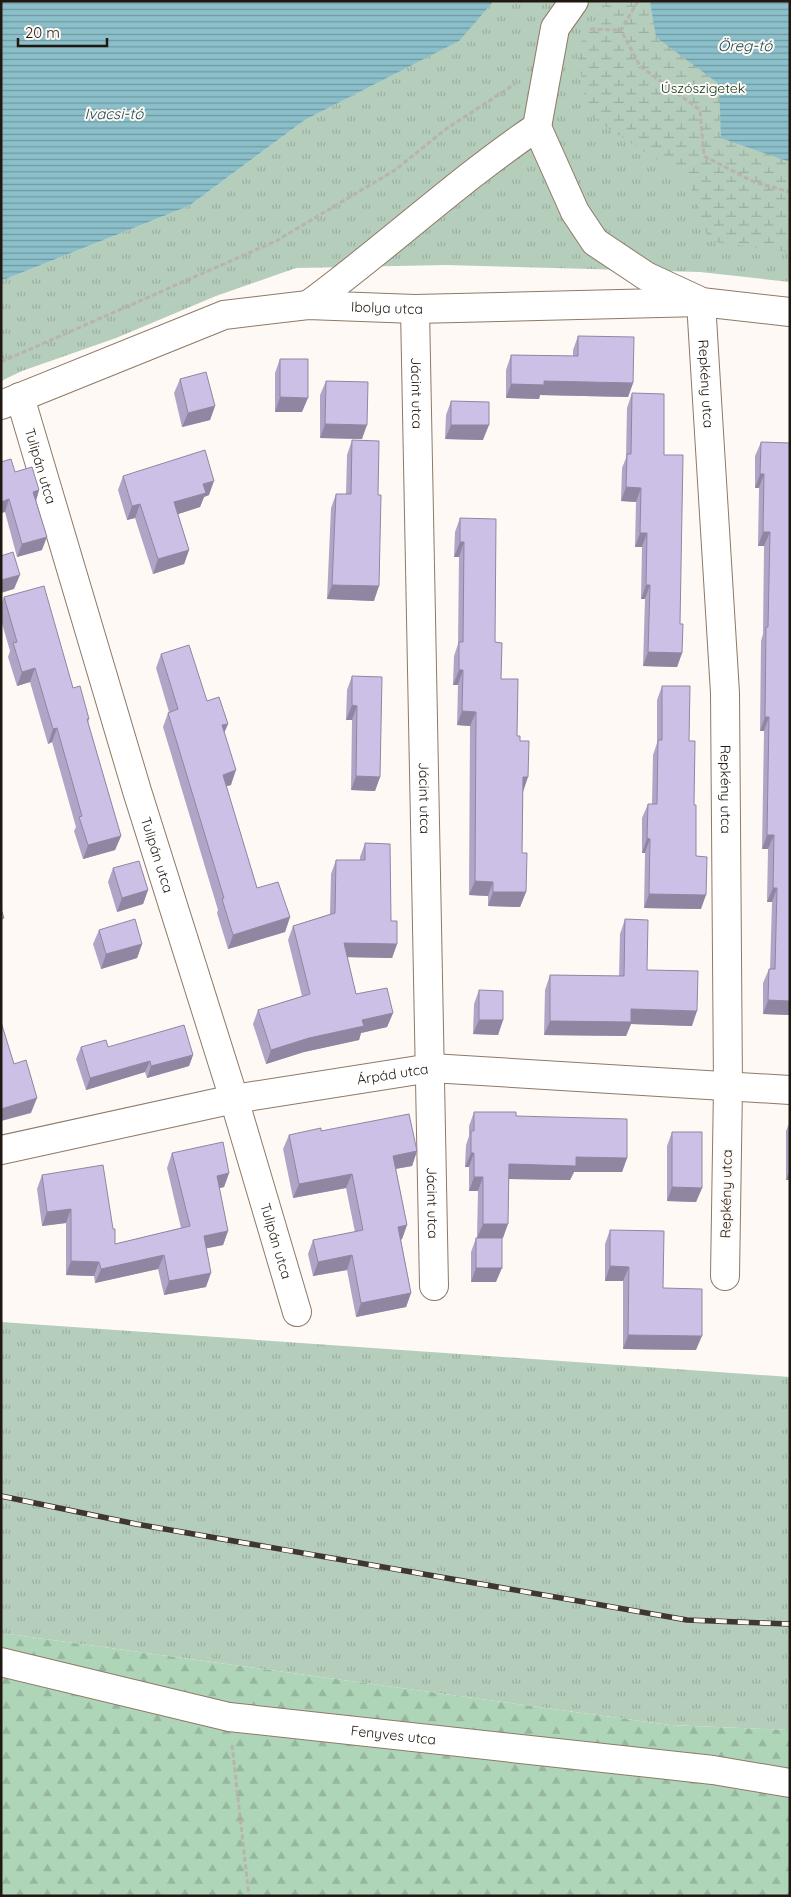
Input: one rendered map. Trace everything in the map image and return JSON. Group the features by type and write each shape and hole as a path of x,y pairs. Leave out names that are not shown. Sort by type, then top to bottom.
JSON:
{"street":[{"path":"574,1 555,28 537,127 575,212 595,242 646,276 701,302"},
{"path":"308,304 357,269 503,150 537,127"},
{"name":"Ibolya utca","path":"11,401 224,315 308,304 415,309 701,302 790,312"},
{"name":"Repkény utca","path":"701,302 725,693 728,1087 725,1276"},
{"name":"Jácint utca","path":"415,309 434,1286"},
{"name":"Tulipán utca","path":"11,401 234,1100 297,1312"},
{"name":"Árpád utca","path":"1,1150 234,1100 431,1068 790,1090"},
{"name":"Fenyves utca","path":"1,1662 229,1717 713,1770 790,1783"}],"path":[{"path":"638,1 621,30 640,66 700,110 704,156 754,182 790,192"},
{"path":"1,362 276,241 395,170 446,129 549,62"},
{"path":"229,1717 249,1896"}],"green space":[{"path":"494,1 650,1 790,162 790,282 700,272 446,265 296,268 216,296 116,338 22,371 1,381 1,281 189,206 305,120 458,41"},
{"name":"Úszószigetek","path":"607,1 790,1 790,252 709,241 689,181 588,115 577,49"},
{"path":"1,1322 790,1377 790,1730 670,1725 1,1633"},
{"path":"1,1633 670,1725 790,1730 790,1896 1,1896"}],"water":[{"name":"Ivacsi-tó","path":"1,1 494,1 459,41 305,120 189,206 1,281"},
{"name":"Öreg-tó","path":"650,1 790,1 790,162 721,138 719,84 656,37"}],"building":[{"path":"578,336 634,337 633,383 544,381 544,385 511,384 511,355 578,356"},
{"path":"280,359 308,359 308,398 280,397"},
{"path":"206,372 215,406 188,413 180,379"},
{"path":"326,381 368,382 367,425 325,424"},
{"path":"632,393 664,394 664,455 683,455 680,624 683,624 682,653 648,652 650,585 646,585 647,533 640,533 641,488 626,487 627,454 631,454"},
{"path":"451,401 489,402 489,425 451,425"},
{"path":"352,440 379,441 378,495 381,495 379,586 332,585 336,494 351,494"},
{"path":"761,442 790,443 790,1001 768,1000 769,969 775,969 777,888 773,888 774,835 767,835 769,717 765,717 770,532 763,532 764,474 760,474"},
{"path":"205,450 214,481 203,484 206,493 174,502 189,550 158,559 140,504 132,506 123,476"},
{"path":"11,459 15,472 32,467 39,490 33,492 47,537 22,544 9,499 1,502 1,462"},
{"path":"460,518 496,519 495,642 502,643 501,679 518,679 517,736 520,736 520,741 529,741 528,777 523,777 522,853 527,853 526,892 493,892 493,882 475,881 476,712 462,711 463,670 459,670 459,642 463,642 464,542 460,542"},
{"path":"13,552 20,575 1,580 1,556"},
{"path":"44,586 73,688 80,686 89,719 87,719 121,836 88,845 79,817 82,816 57,728 53,729 35,668 22,672 13,643 17,642 4,597"},
{"path":"189,645 207,701 219,697 228,724 222,725 236,770 223,775 257,888 278,882 290,917 233,935 222,899 224,898 168,713 178,709 161,654"},
{"path":"352,676 382,677 380,777 356,776 357,706 352,705"},
{"path":"662,686 690,686 689,741 695,741 694,805 696,805 696,856 707,857 706,895 649,894 650,839 647,838 648,804 657,804 658,740 662,740"},
{"path":"365,843 390,844 391,921 397,921 397,944 344,943 356,994 387,988 393,1013 362,1020 364,1026 309,1038 271,1050 258,1010 310,994 293,926 335,913 336,860 365,860"},
{"path":"139,861 148,890 122,898 113,868"},
{"path":"135,919 142,944 106,954 99,930"},
{"path":"625,919 648,920 647,970 698,971 697,1011 631,1009 631,1022 550,1021 550,975 624,976"},
{"path":"479,990 503,991 503,1020 479,1020"},
{"path":"1,1022 14,1064 26,1060 37,1098 1,1109"},
{"path":"184,1025 193,1055 151,1066 150,1061 90,1078 81,1047 106,1040 108,1047"},
{"path":"474,1112 516,1112 516,1116 627,1119 627,1158 576,1157 576,1166 509,1164 508,1224 483,1224 483,1177 474,1177 474,1153 471,1153 471,1131 474,1131"},
{"path":"409,1114 417,1151 393,1156 407,1225 398,1227 411,1293 361,1303 352,1255 318,1262 313,1240 363,1230 352,1174 299,1184 289,1135 321,1128 321,1131"},
{"path":"672,1132 702,1132 702,1188 672,1187"},
{"path":"223,1142 229,1173 217,1176 228,1231 204,1236 211,1273 169,1281 164,1255 101,1269 99,1262 71,1261 71,1209 47,1212 42,1175 103,1165 113,1229 115,1229 115,1244 190,1226 172,1153"},
{"path":"610,1230 664,1231 663,1288 702,1289 702,1336 628,1335 629,1267 610,1266"},
{"path":"476,1238 502,1238 502,1268 476,1268"}],"railway":[{"path":"1,1496 136,1524 687,1620 790,1624"}]}
